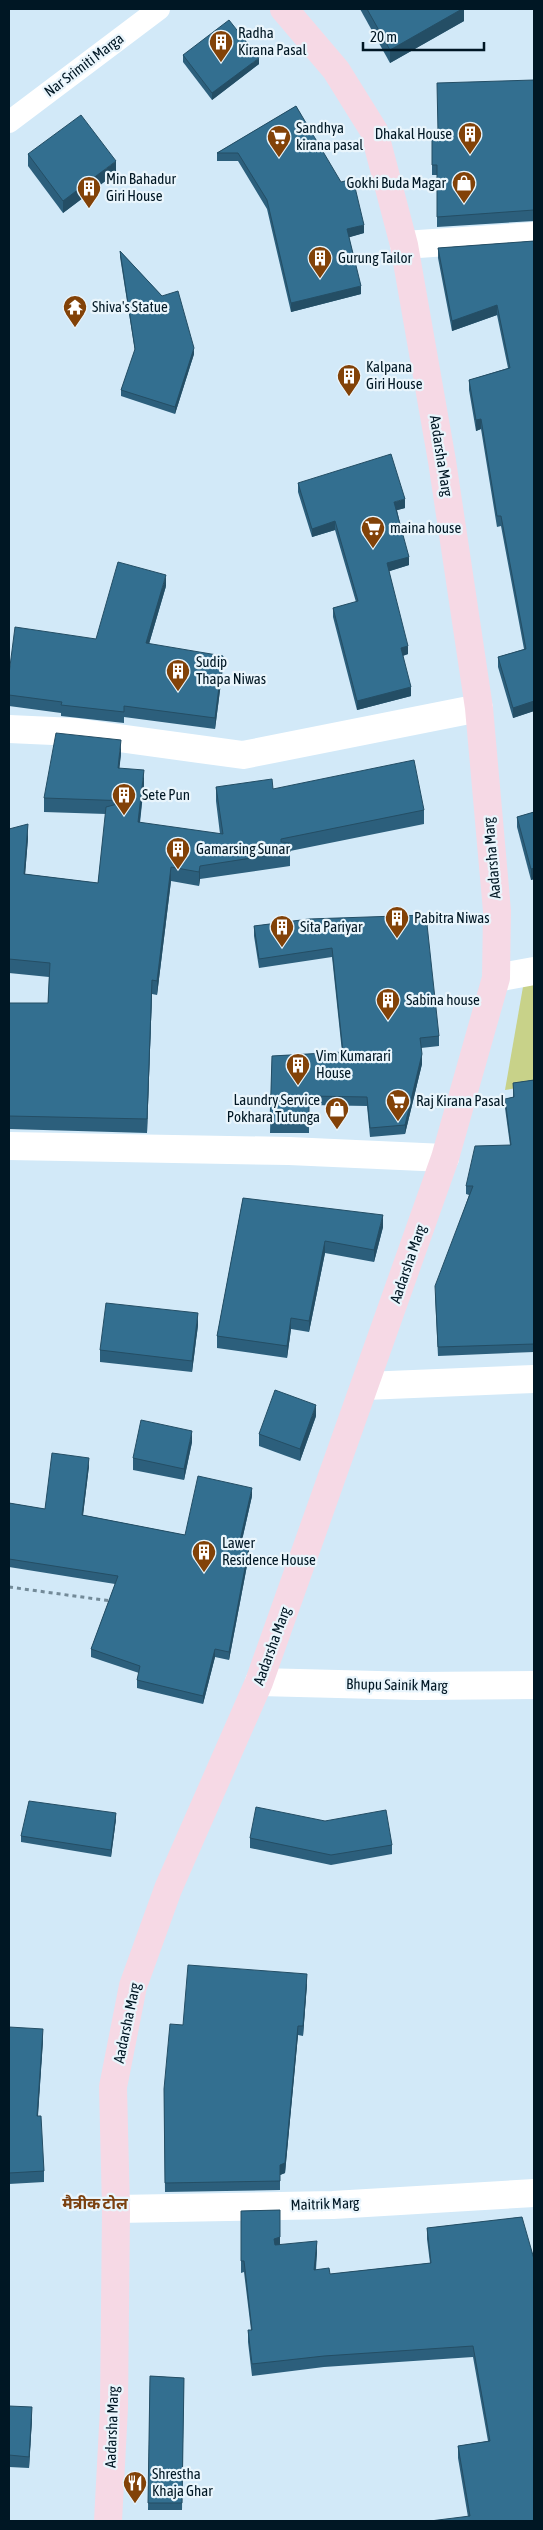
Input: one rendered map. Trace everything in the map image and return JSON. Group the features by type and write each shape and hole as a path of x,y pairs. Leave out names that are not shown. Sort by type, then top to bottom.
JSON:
{"main road":[{"name":"Aadarsha Marg","path":"108,2521 114,2408 116,2209 113,2087 133,1986 168,1889 259,1682 445,1158 496,978 497,911 479,708 442,461 404,245 374,131 336,70 284,9"}],"street":[{"path":"404,245 534,236"},
{"path":"9,730 75,732 243,755 479,708"},
{"path":"496,978 534,971"},
{"path":"9,1146 289,1150 445,1158"},
{"path":"365,1386 534,1379"},
{"name":"Bhupu Sainik Marg","path":"259,1682 417,1686 534,1685"},
{"name":"Maitrik Marg","path":"116,2209 333,2205 534,2193"}],"lane":[{"name":"Nar Srimiti Marga","path":"9,122 159,9"}],"path":[{"path":"9,1587 112,1601"}],"green space":[{"path":"534,979 534,1085 505,1090 524,981"}],"building":[{"path":"367,9 462,9 390,50"},
{"name":"Radha Kirana Pasal","path":"229,20 259,58 212,93 183,55"},
{"path":"534,80 534,210 437,217 437,165 432,165 432,132 438,132 437,83"},
{"path":"296,106 341,182 353,179 364,225 347,229 361,286 291,303 267,200 238,153 217,153"},
{"path":"81,115 116,161 63,201 28,154"},
{"path":"534,241 534,701 513,708 498,657 526,649 501,516 497,516 481,419 476,420 469,380 510,368 497,305 452,321 438,248"},
{"path":"120,251 162,296 178,291 194,348 175,407 121,390 135,349"},
{"path":"391,454 405,499 394,502 409,557 387,563 408,646 401,648 411,687 357,701 333,608 358,601 335,521 312,529 298,483"},
{"path":"118,562 166,575 146,643 223,656 215,718 124,706 124,712 61,705 62,702 9,695 9,674 15,627 96,639"},
{"path":"56,733 121,740 118,768 144,770 138,822 223,834 216,787 272,779 273,789 414,760 424,810 281,839 281,842 290,843 290,852 200,866 199,872 171,867 157,981 152,980 147,1119 9,1116 9,1003 48,1003 50,963 9,959 9,829 28,824 24,874 98,883 106,807 129,801 44,798"},
{"path":"534,812 534,868 531,869 517,817"},
{"path":"426,915 439,1036 420,1038 422,1054 405,1125 370,1128 367,1097 309,1096 309,1124 270,1123 272,1056 343,1052 332,948 259,959 254,926 309,919"},
{"path":"534,1080 534,1344 438,1347 435,1286 473,1186 466,1186 475,1146 511,1145 505,1099 514,1097 513,1083"},
{"path":"243,1198 383,1215 374,1250 325,1241 309,1321 291,1318 287,1346 217,1336"},
{"path":"106,1303 198,1313 192,1361 100,1350"},
{"path":"275,1390 316,1405 300,1449 259,1434"},
{"path":"141,1420 192,1431 184,1469 133,1458"},
{"path":"52,1453 89,1458 82,1515 185,1535 198,1476 252,1488 239,1545 249,1547 229,1652 215,1649 203,1696 137,1680 140,1666 91,1649 118,1576 9,1559 9,1503 45,1509"},
{"path":"29,1801 116,1813 111,1850 21,1836"},
{"path":"256,1807 325,1821 386,1810 392,1845 331,1855 250,1838"},
{"path":"188,1965 307,1974 303,2026 298,2026 285,2163 280,2165 280,2181 165,2183 164,2089 170,2024 183,2025"},
{"path":"9,2027 43,2029 37,2116 41,2116 44,2171 9,2173"},
{"path":"280,2210 280,2237 274,2239 275,2245 317,2241 314,2270 329,2268 330,2274 431,2263 427,2228 522,2217 534,2259 534,2521 430,2521 470,2516 458,2446 490,2441 473,2346 324,2356 252,2364 248,2330 252,2330 244,2261 241,2261 241,2211"},
{"path":"150,2376 184,2378 182,2503 148,2503"},
{"path":"9,2406 32,2407 29,2457 9,2455"}],"place":[{"name":"Radha Kirana Pasal","path":"221,63"},
{"name":"Dhakal House","path":"470,155"},
{"name":"Sandhya kirana pasal","path":"279,158"},
{"name":"Gokhi Buda Magar","path":"464,204"},
{"name":"Min Bahadur Giri House","path":"89,209"},
{"name":"Gurung Tailor","path":"320,279"},
{"name":"Shiva's Statue","path":"75,328"},
{"name":"Kalpana Giri House","path":"349,397"},
{"name":"maina house","path":"373,549"},
{"name":"Sudip Thapa Niwas","path":"178,692"},
{"name":"Sete Pun","path":"124,816"},
{"name":"Gamarsing Sunar","path":"178,870"},
{"name":"Pabitra Niwas","path":"397,939"},
{"name":"Sita Pariyar","path":"282,948"},
{"name":"Sabina house","path":"388,1021"},
{"name":"Vim Kumarari House","path":"298,1086"},
{"name":"Raj Kirana Pasal","path":"398,1122"},
{"name":"Laundry Service Pokhara Tutunga","path":"337,1130"},
{"name":"Lawer Residence House","path":"204,1573"},
{"name":"Shrestha Khaja Ghar","path":"135,2504"}],"district":[{"name":"मैत्रीक टोल","path":"95,2203"}]}
